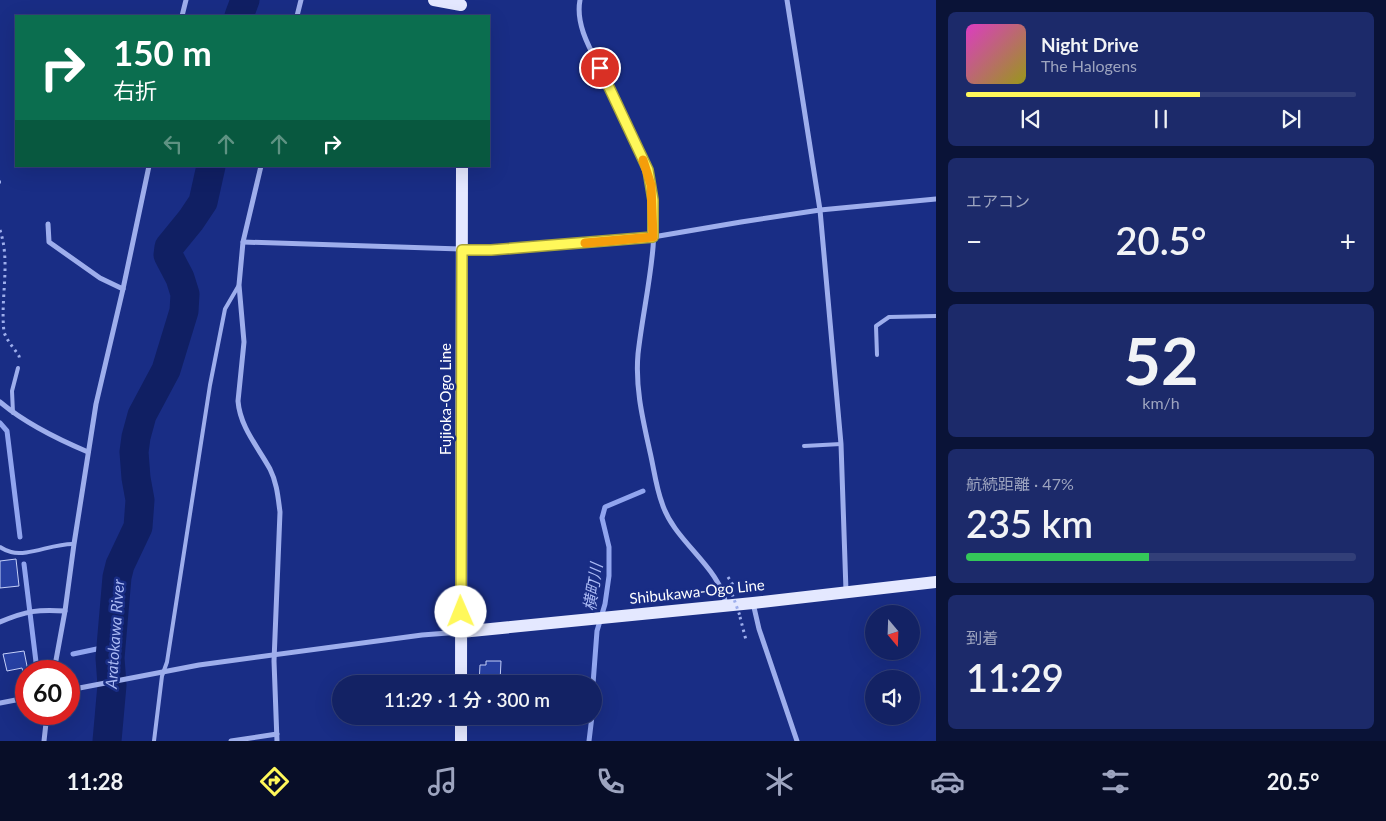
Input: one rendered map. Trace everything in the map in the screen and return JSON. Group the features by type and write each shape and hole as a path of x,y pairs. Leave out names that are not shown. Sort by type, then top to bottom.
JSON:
{"main road":[{"path":"434,0 461,7"},
{"name":"Fujioka-Ogo Line","path":"461,675 462,167"},
{"name":"Shibukawa-Ogo Line","path":"462,632 753,603 936,582"},
{"path":"461,725 461,741"}],"street":[{"path":"182,15 186,0"},
{"path":"297,15 301,0"},
{"path":"580,0 579,15 586,40 648,170 653,200 650,279 638,355 638,389 662,505 676,531 721,587 726,605"},
{"path":"787,0 820,210 841,444 846,592"},
{"path":"56,660 66,610 74,544 96,404 149,167"},
{"path":"261,167 242,242 239,285 244,342 239,409 243,424 271,470 278,495 280,512 274,656 277,741"},
{"path":"242,242 491,250 653,237 820,210 936,199"},
{"path":"48,224 49,242 100,278 123,289"},
{"path":"0,402 13,413 62,441 88,452"},
{"path":"753,603 759,629 797,741"},
{"path":"0,622 23,612 66,610"},
{"path":"80,688 198,665 422,635 462,632"},
{"path":"0,703 15,700"},
{"path":"44,741 46,725"},
{"path":"231,741 277,734"}],"lane":[{"path":"154,741 160,673 167,662 210,385 225,309 239,285"},
{"path":"877,356 876,326 889,316 936,316"},
{"path":"13,413 12,391 18,368"},
{"path":"804,446 841,444"},
{"path":"0,547 20,554 60,544 74,544"}],"path":[{"path":"0,230 5,248 2,307 4,332 19,356 18,368"},
{"path":"730,588 746,640"}],"building":[{"path":"16,559 19,586 0,588 0,561"},
{"path":"24,651 26,660 15,660 15,669 7,671 3,654"},
{"path":"486,661 501,661 500,675 479,675 480,665 486,665"}],"waterway":[{"name":"Aratokawa River","path":"239,15 245,0"},
{"name":"Aratokawa River","path":"107,741 112,685 110,658 117,577 120,565 138,527 140,500 134,452 136,437 142,415 166,370 184,311 185,294 180,278 168,255 169,247 203,202 211,167"},
{"path":"0,423 7,431 20,537"},
{"name":"横町川","path":"594,675 597,631 605,604 609,576 609,547 602,518 605,507 643,491"},
{"path":"24,564 36,660"},
{"path":"73,654 111,646"},
{"name":"横町川","path":"589,741 591,725"}],"slow traffic":[{"path":"585,243 653,237 653,200 648,170 643,160"}],"route":[{"path":"461,612 462,250 491,250 653,237 653,200 648,170 600,68"}]}
